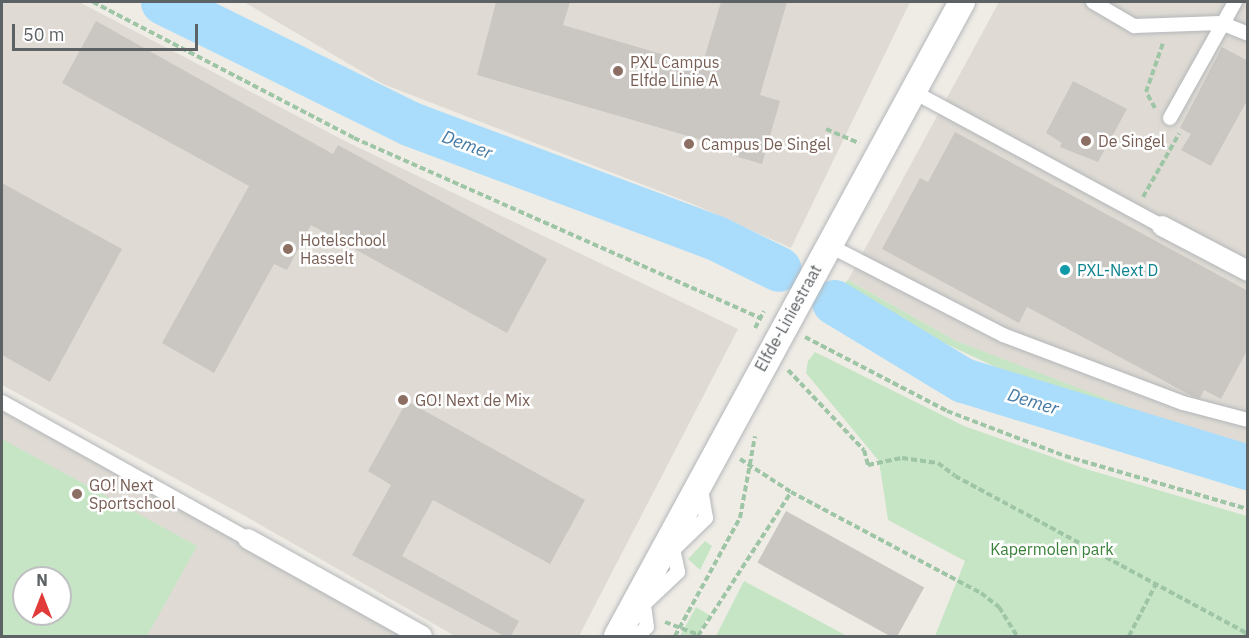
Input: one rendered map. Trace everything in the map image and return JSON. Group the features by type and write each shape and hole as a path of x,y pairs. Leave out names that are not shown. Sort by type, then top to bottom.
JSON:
{"street":[{"name":"Elfde-Liniestraat","path":"633,617 718,447 796,337 828,245 962,2"},
{"path":"1162,226 1248,271"},
{"path":"248,540 422,636"}],"lane":[{"path":"1093,2 1134,26 1221,23 1248,34"},
{"path":"1170,118 1221,23 1235,2"},
{"path":"912,92 1162,226"},
{"path":"828,245 1003,335 1184,404 1248,420"},
{"path":"2,402 248,540"}],"path":[{"path":"93,2 354,138 796,337 947,411 1065,456 1248,509"},
{"path":"826,129 879,152"},
{"path":"780,378 791,360"},
{"path":"786,368 864,450 868,465 902,458 938,463 955,476 1246,635"},
{"path":"675,636 740,518 756,432"},
{"path":"718,447 750,464 791,492 981,594 999,607 1017,636"},
{"path":"698,636 791,492"},
{"path":"1129,636 1156,584"}],"shaded area":[{"name":"Hotelschool Hasselt","path":"2,2 79,2 347,142 738,329 579,636 455,636 245,516 2,385"},
{"name":"Campus De Singel","path":"244,2 910,2 791,248 693,204 383,84"},
{"name":"De Singel","path":"999,2 1247,2 1247,444 1172,424 1074,389 956,341 848,280"},
{"name":"GO! Next Sportschool","path":"2,411 410,636 2,636"}],"green space":[{"path":"848,280 956,341 1172,424 1247,444 1247,452 1068,401 912,328 840,288"},
{"name":"Kapermolen park","path":"815,352 964,426 1086,469 1247,516 1247,636 935,636 965,561 888,520 879,461 806,373 808,361"},
{"path":"2,439 197,546 147,636 2,636"},
{"path":"705,541 712,546 700,570 688,559"},
{"path":"744,581 847,636 716,636"},
{"path":"696,607 709,615 697,636 680,636"}],"building":[{"name":"PXL Campus Elfde Linie A","path":"496,2 570,2 563,25 702,66 721,2 787,2 760,95 780,101 762,164 731,155 733,149 477,75"},
{"path":"96,21 333,154 338,145 547,259 507,333 311,225 287,270 274,264 214,373 162,343 249,186 62,83"},
{"path":"1222,47 1248,61 1248,99 1211,166 1181,150 1191,134 1180,128"},
{"path":"1073,81 1127,109 1098,162 1060,147 1062,143 1046,133"},
{"name":"PXL-Next D","path":"955,132 1248,291 1248,349 1221,399 1204,390 1200,398 1192,396 1027,307 1019,323 882,249 920,178 928,182"},
{"path":"2,183 122,249 50,382 2,355"},
{"path":"407,401 585,500 550,564 433,500 402,556 519,621 511,636 504,636 352,555 391,485 368,471"},
{"path":"786,511 924,588 897,636 890,636 757,563"}],"waterway":[{"name":"Demer","path":"163,2 411,124 714,237 779,269"},
{"name":"Demer","path":"834,302 963,380 1248,467"}],"place":[{"name":"PXL Campus Elfde Linie A","path":"618,71"},
{"name":"De Singel","path":"1086,141"},
{"name":"Campus De Singel","path":"689,144"},
{"name":"Hotelschool Hasselt","path":"288,249"},
{"name":"PXL-Next D","path":"1065,270"},
{"name":"GO! Next de Mix","path":"403,400"},
{"name":"GO! Next Sportschool","path":"77,494"}]}
